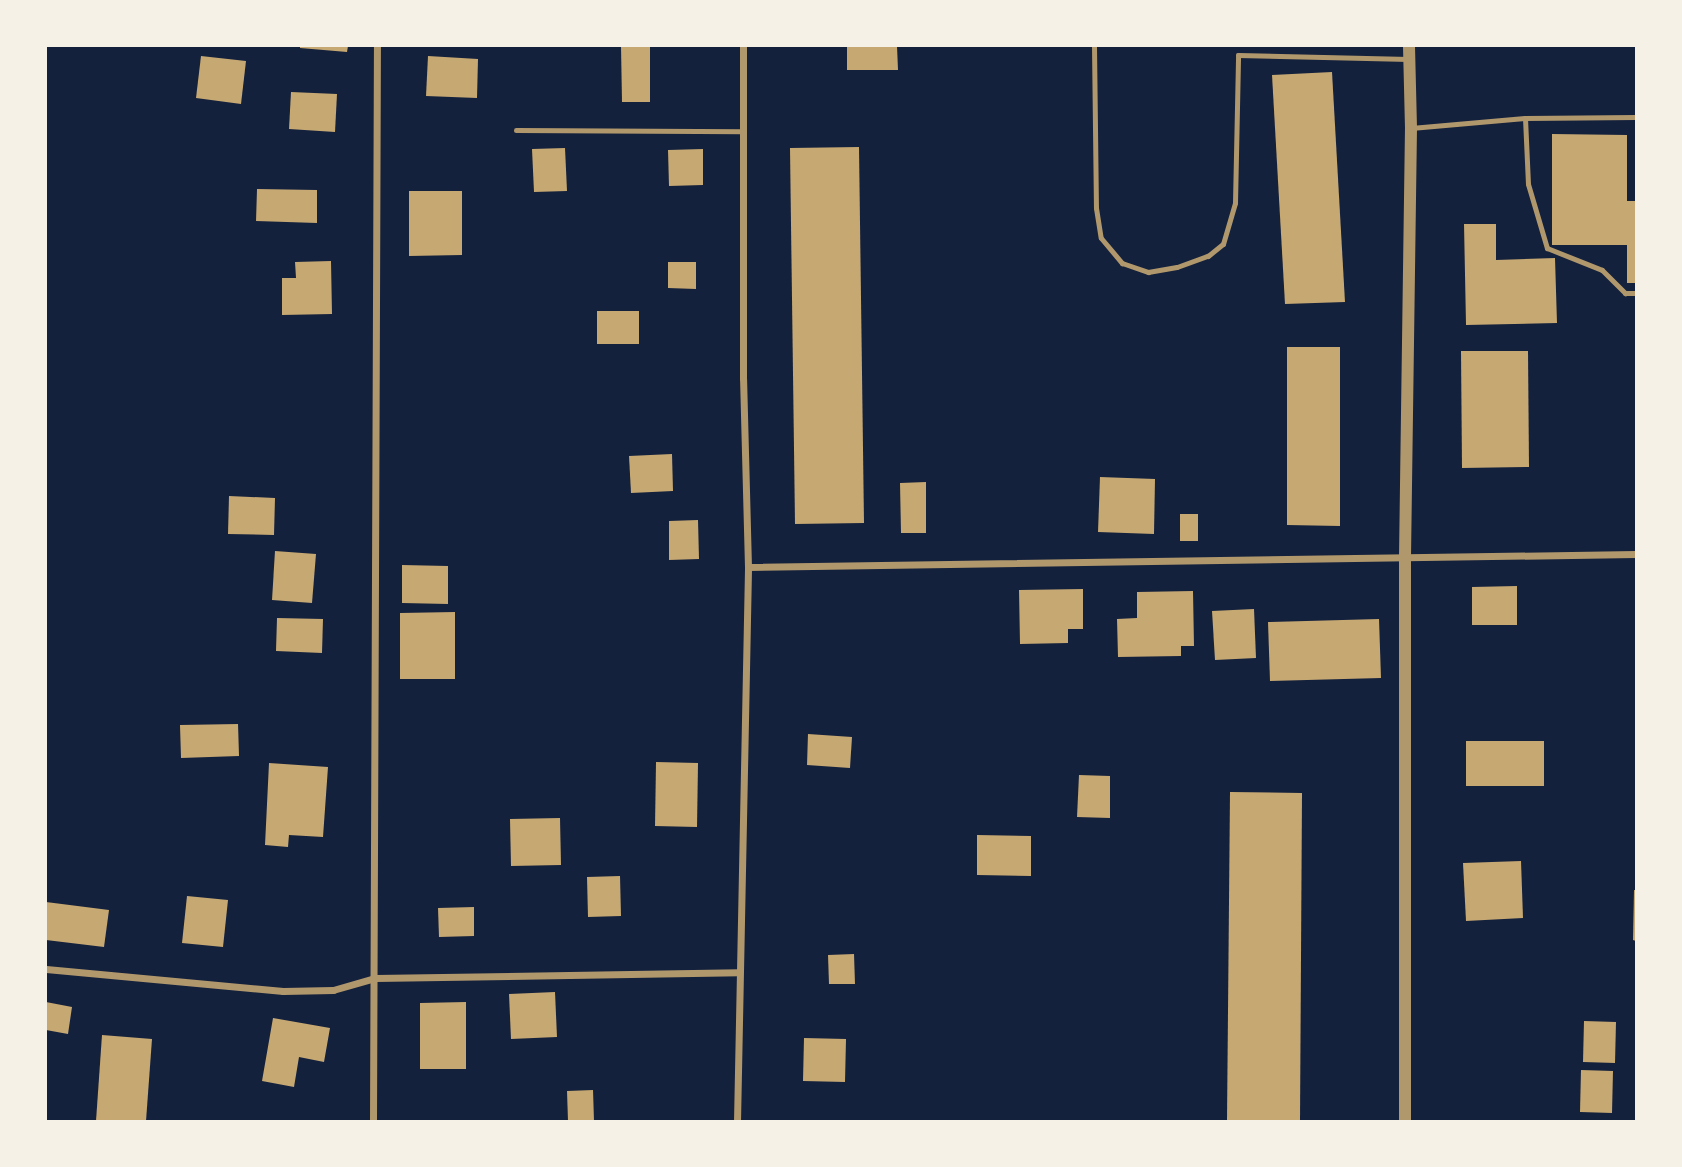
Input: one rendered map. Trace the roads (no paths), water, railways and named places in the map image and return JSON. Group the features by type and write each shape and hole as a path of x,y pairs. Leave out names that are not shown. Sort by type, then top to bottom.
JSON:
{"street":[{"path":"373,1122 377,46"},
{"path":"737,1122 748,568 743,378 743,46"},
{"path":"1405,1122 1405,557 1412,128 1409,52"},
{"path":"748,568 1636,554"},
{"path":"46,969 283,991 333,990 375,978 739,972"}],"lane":[{"path":"1094,46 1096,208 1101,238 1122,263 1148,272 1177,268 1208,256 1223,244 1235,203 1237,46"},
{"path":"1238,55 1409,52"},
{"path":"1412,128 1525,118 1636,117"},
{"path":"1525,118 1528,184 1547,248 1602,270 1625,293 1636,293"},
{"path":"516,130 743,131"}]}
